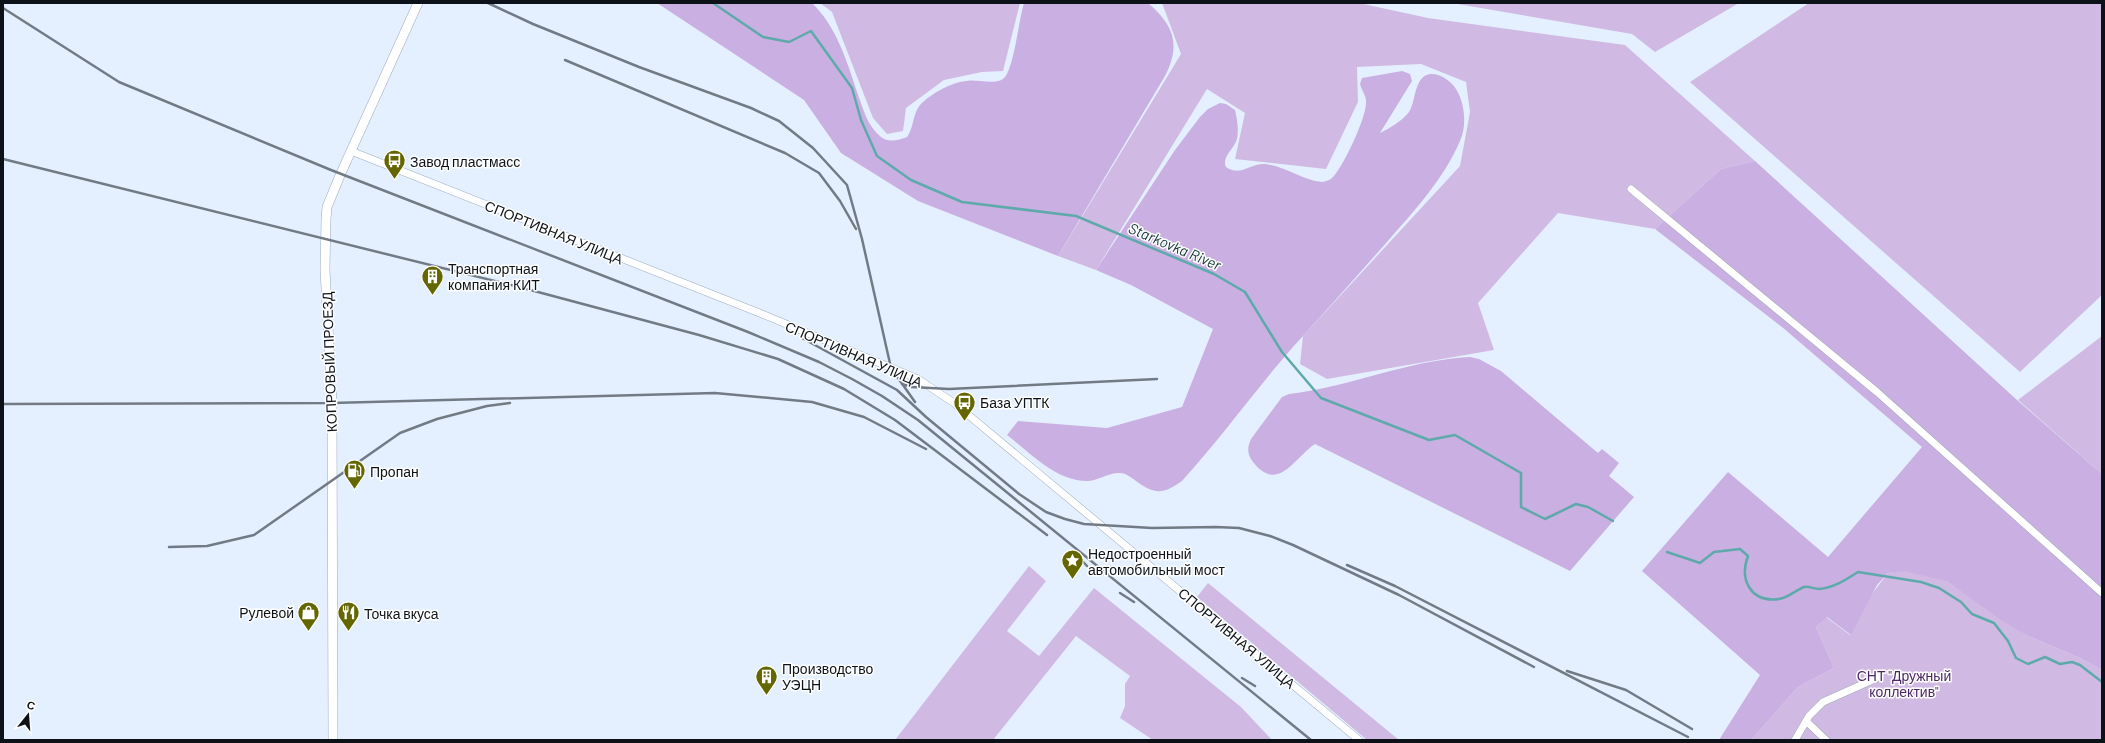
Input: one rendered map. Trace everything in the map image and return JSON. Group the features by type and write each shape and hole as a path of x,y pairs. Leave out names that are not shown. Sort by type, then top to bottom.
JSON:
{"main road":[{"name":"КОПРОВЫЙ ПРОЕЗД","path":"333,740 332,403 326,300 327,207 418,3"}],"street":[{"name":"СПОРТИВНАЯ УЛИЦА","path":"351,151 762,314 918,379 954,403 1359,740"},
{"path":"1631,189 1865,383 2102,593"},
{"path":"1795,740 1806,722 1823,702 1880,677"},
{"path":"1806,722 1826,740"}],"green space":[{"path":"820,3 1020,3 1003,71 982,72 944,80 906,108 903,131 887,134 873,118 832,12"},
{"path":"1162,3 1359,3 1428,18 1625,45 1755,161 1721,169 1655,229 1558,213 1478,303 1494,350 1327,379 1300,364 1303,336 1460,166 1470,112 1466,82 1421,64 1357,67 1358,102 1326,169 1235,159 1245,113 1207,89 1096,270 1058,256 1181,54"},
{"path":"1452,3 1739,3 1655,52 1632,34"},
{"path":"1809,3 2102,3 2102,295 2020,372 1690,82"},
{"path":"2102,336 2102,474 2018,400"},
{"path":"1029,566 1046,581 1007,631 1039,656 1094,588 1241,707 1272,740 1153,740 1120,718 1125,706 1125,684 1130,676 1076,636 993,740 895,740"},
{"name":"СНТ \"Дружный коллектив\"","path":"1905,570 1948,582 2026,635 2082,659 2102,670 2102,740 1751,740 1798,687 1834,668 1816,627 1826,617 1850,635 1868,599 1888,573"},
{"path":"1208,583 1399,740 1367,740 1197,597"}],"shaded area":[{"path":"657,3 812,3 828,22 840,44 872,128 881,137 887,140 897,140 907,137 910,133 915,114 919,106 927,98 949,85 971,81 993,82 1002,80 1005,77 1014,53 1024,3 1148,3 1164,19 1169,28 1174,45 1173,55 1165,76 1058,256 918,201 841,153 804,100"},
{"path":"1402,71 1410,74 1412,81 1380,133 1392,127 1409,112 1421,79 1430,74 1438,75 1448,80 1454,86 1459,95 1463,108 1464,129 1453,155 1437,182 1417,207 1279,363 1182,481 1165,490 1154,491 1122,473 1116,473 1088,481 1077,480 1055,472 1044,465 1007,435 1018,421 1107,428 1182,407 1213,329 1131,285 1096,270 1175,150 1200,117 1208,109 1220,103 1226,104 1235,110 1238,135 1236,142 1225,160 1226,167 1236,171 1260,164 1272,165 1307,179 1322,182 1331,179 1338,171 1358,131 1366,104 1365,96 1360,84 1362,78"},
{"path":"1755,161 2017,400 2102,474 2102,670 2082,659 2026,635 2004,622 1948,582 1905,571 1888,573 1877,585 1851,635 1827,617 1816,627 1834,668 1798,687 1751,740 1719,740 1760,675 1642,571 1728,472 1828,557 1922,447 1782,327 1655,229 1721,169"},
{"path":"1470,357 1479,359 1501,371 1598,453 1602,449 1619,463 1609,476 1634,497 1570,571 1315,444 1286,470 1278,474 1270,475 1262,471 1253,462 1249,454 1248,448 1251,439 1282,397 1289,394 1334,386 1424,363"}],"waterway":[{"name":"Starkovka River","path":"713,3 763,37 789,42 811,31 852,88 861,120 877,156 911,180 962,202 1076,216 1214,274 1245,292 1282,352 1321,398 1429,440 1455,435 1521,473 1521,507 1545,519 1576,504 1588,507 1613,521"},
{"name":"Starkovka River","path":"1667,552 1700,563 1714,552 1740,549 1748,556 1745,573 1746,581 1750,588 1761,597 1769,599 1779,599 1789,596 1804,587 1819,589 1830,587 1858,572 1921,582 1939,588 1961,602 1972,614 1994,623 2008,641 2016,658 2028,664 2045,657 2060,664 2072,662 2080,665 2102,682"}],"railway":[{"path":"488,3 533,24 639,67 751,108 779,121 813,148 847,185 862,239 891,368 915,402"},
{"path":"3,8 119,82 331,170 748,332 819,362 852,379 882,396 918,420 1311,740"},
{"path":"565,60 785,153 819,173 840,201 856,229"},
{"path":"3,159 523,288 699,335 778,359 844,389 895,420 1047,535"},
{"path":"802,338 897,390 926,417 1019,494 1046,512 1084,524 1152,528 1239,528 1270,536 1293,545 1399,595 1534,667"},
{"path":"902,384 912,387 949,389 1157,379"},
{"path":"3,404 332,403 715,393 812,402 864,417 926,449"},
{"path":"169,547 207,546 254,535 400,433 437,419 487,406 510,403"},
{"path":"1075,553 1087,566"},
{"path":"1347,565 1395,586 1688,737"},
{"path":"1120,593 1134,602"},
{"path":"1567,671 1626,690 1692,729"},
{"path":"1242,678 1255,686"}],"place":[{"name":"Завод пластмасс","path":"394,180"},
{"name":"Транспортная компания КИТ","path":"433,296"},
{"name":"База УПТК","path":"965,422"},
{"name":"Пропан","path":"354,490"},
{"name":"Недостроенный автомобильный мост","path":"1072,580"},
{"name":"Рулевой","path":"309,632"},
{"name":"Точка вкуса","path":"348,632"},
{"name":"Производство УЭЦН","path":"766,696"}]}
